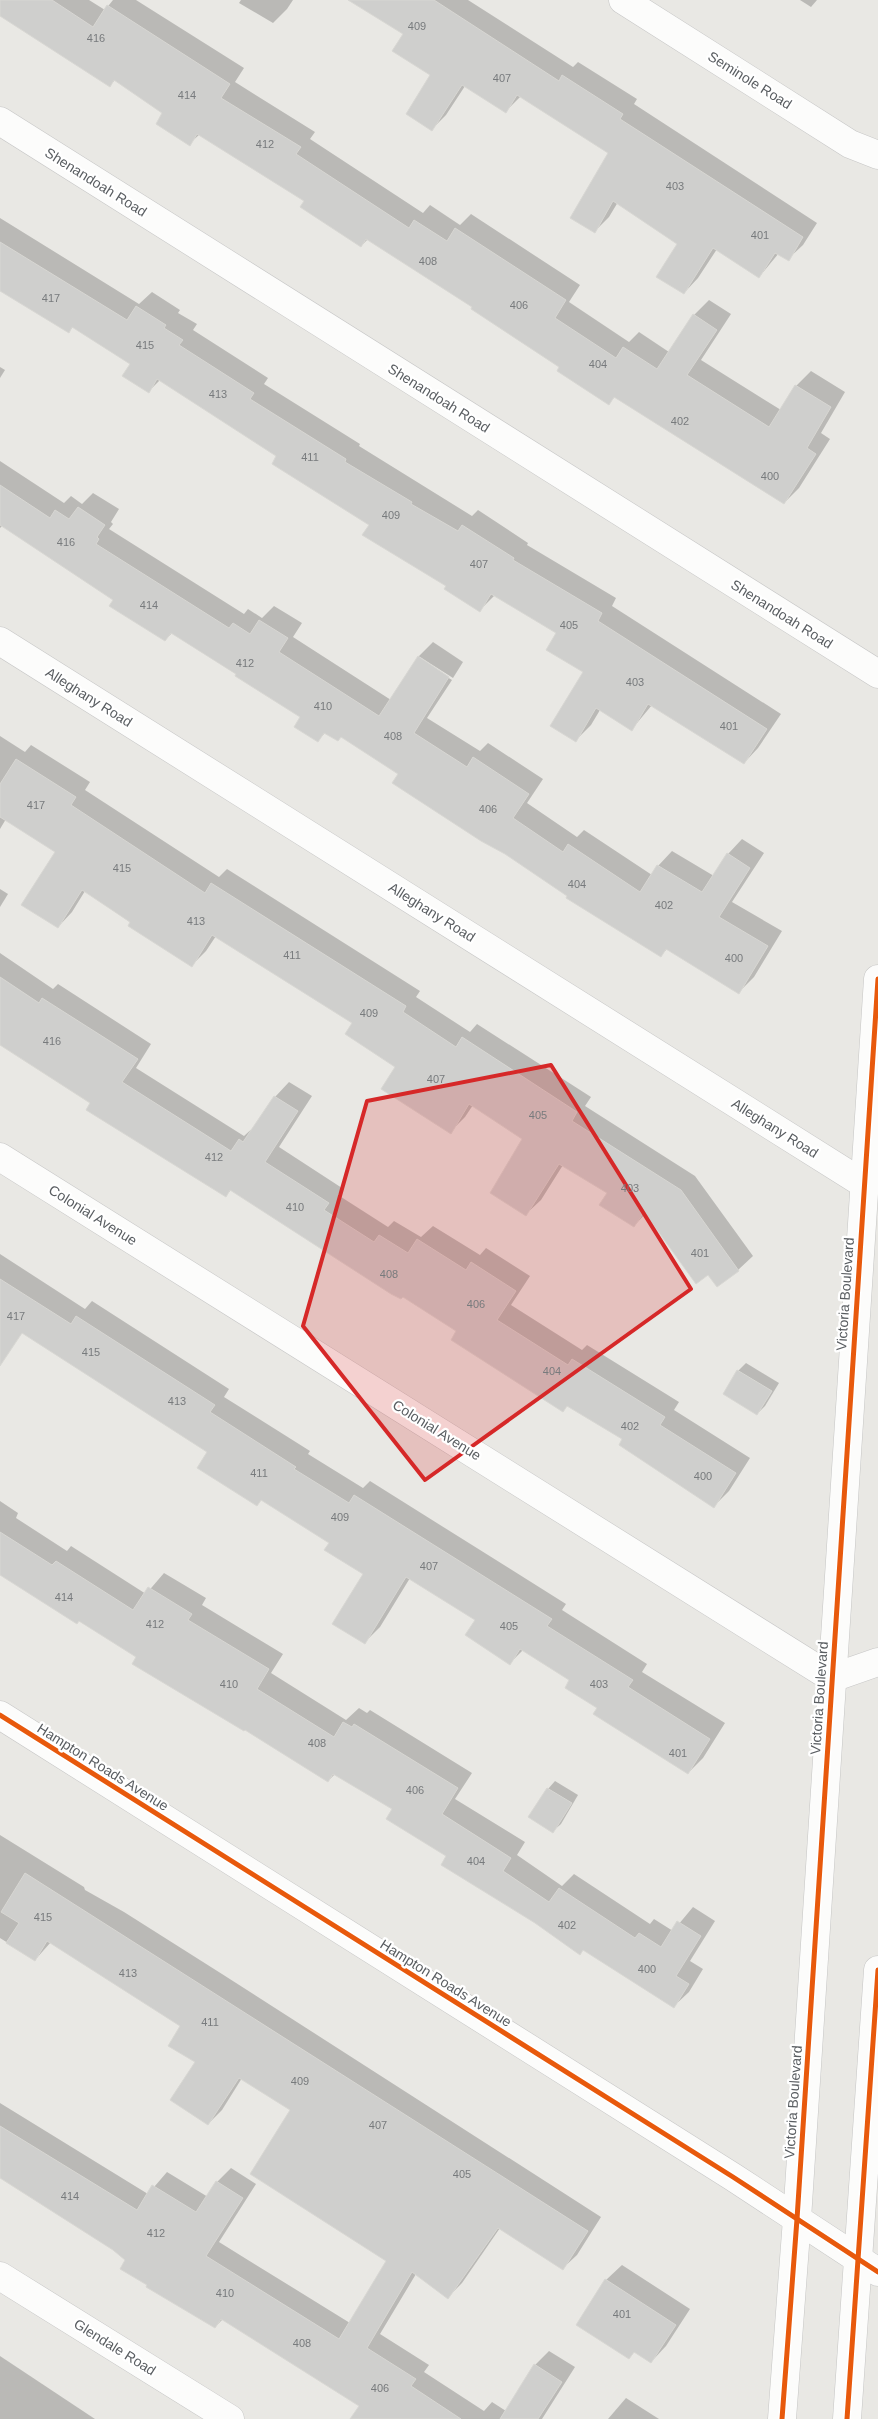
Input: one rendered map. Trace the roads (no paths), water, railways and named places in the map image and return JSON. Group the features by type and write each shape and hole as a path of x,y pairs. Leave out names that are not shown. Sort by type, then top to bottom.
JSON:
{"street":[{"name":"Seminole Road","path":"623,0 850,144 878,156"},
{"name":"Shenandoah Road","path":"0,121 878,674"},
{"name":"Alleghany Road","path":"0,640 864,1184"},
{"name":"Victoria Boulevard","path":"782,2419 797,2220 878,979"},
{"name":"Colonial Avenue","path":"0,1157 832,1678"},
{"path":"832,1678 878,1662"},
{"name":"Hampton Roads Avenue","path":"0,1715 868,2265"},
{"path":"847,2419 868,2265 878,1970"},
{"name":"Glendale Road","path":"0,2276 230,2419"}]}
